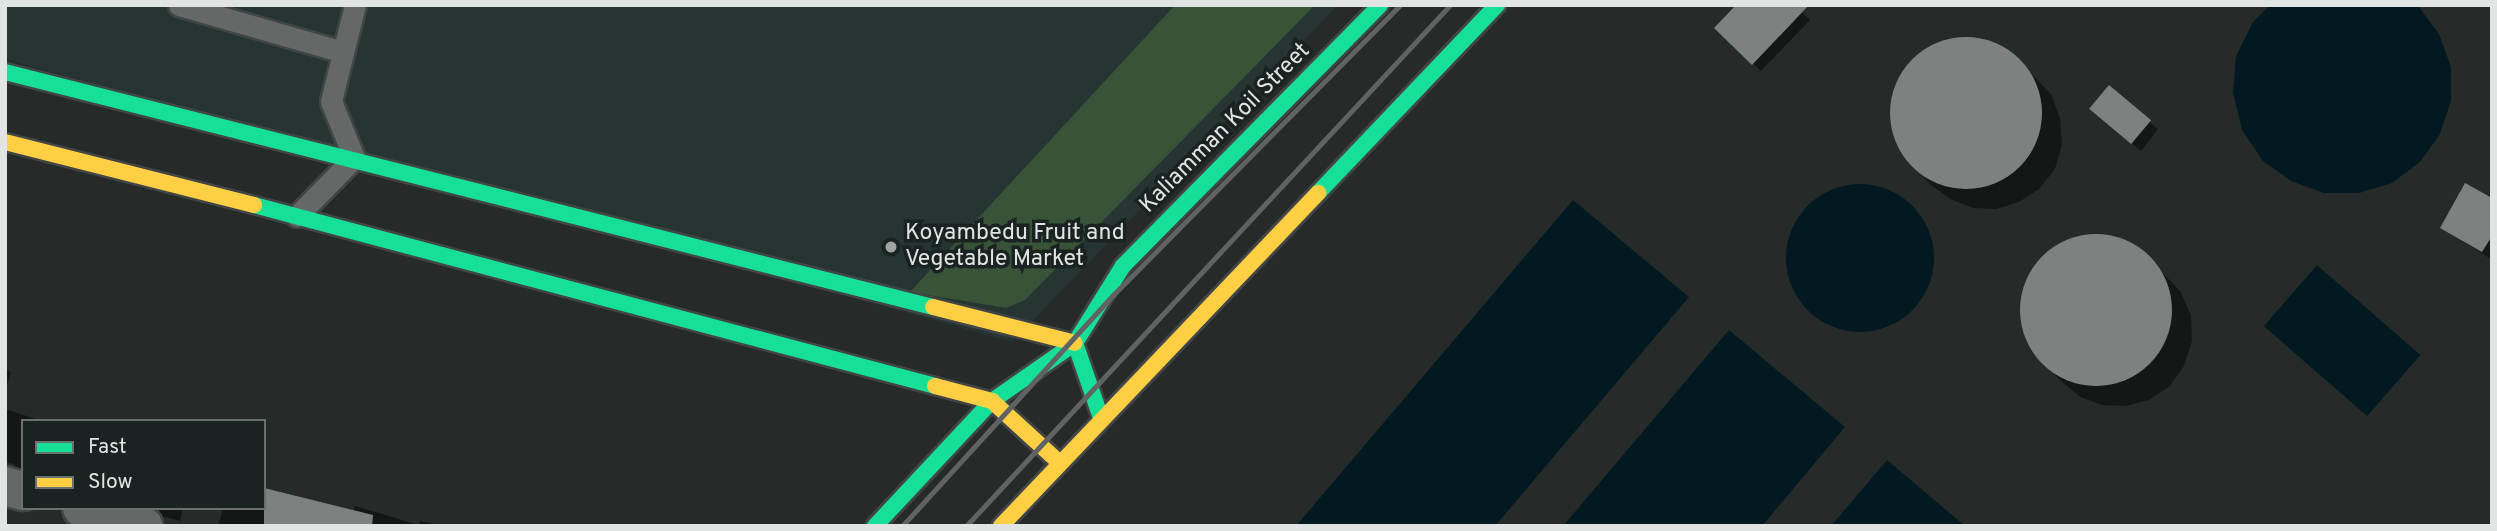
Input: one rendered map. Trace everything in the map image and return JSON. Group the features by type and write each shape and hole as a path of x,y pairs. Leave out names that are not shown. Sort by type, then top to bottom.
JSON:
{"street":[{"name":"Kaliamman Koil Street","path":"875,526 992,401 1075,343 1123,266 1380,5"},
{"path":"1001,526 1497,5"},
{"path":"5,72 354,158 1075,343 1101,418"},
{"path":"5,142 297,216 992,401 1060,463"},
{"path":"89,510 143,526"}],"lane":[{"path":"179,5 343,52"},
{"path":"297,216 354,158 331,101 355,5"}],"shaded area":[{"name":"Koyambedu Fruit and Vegetable Market","path":"5,5 1338,5 1012,342 5,59"}],"green space":[{"path":"1175,5 1315,5 1025,300 1006,308 910,292"}],"water":[{"path":"2270,5 2418,6 2439,34 2451,67 2451,101 2440,134 2420,162 2392,183 2359,193 2324,193 2291,181 2263,161 2242,130 2233,93 2236,56 2253,22"},
{"path":"1860,184 1888,190 1901,196 1912,206 1922,217 1928,230 1934,258 1928,286 1922,299 1912,310 1901,320 1888,326 1860,332 1832,326 1819,320 1808,310 1798,299 1792,286 1786,258 1792,230 1798,217 1808,206 1819,196 1832,190"},
{"path":"1573,200 1689,297 1495,526 1296,526"},
{"path":"2317,265 2420,355 2367,416 2264,326"},
{"path":"1729,330 1845,427 1762,526 1563,526"},
{"path":"1887,460 1965,526 1831,526"}],"building":[{"path":"1736,5 1809,5 1752,65 1714,28"},
{"path":"1966,37 1995,43 2020,59 2036,84 2042,113 2036,142 2020,167 1995,183 1966,189 1937,183 1912,167 1896,142 1890,113 1896,84 1912,59 1937,43"},
{"path":"2109,85 2151,120 2131,144 2089,109"},
{"path":"2465,183 2492,198 2492,236 2482,252 2440,228"},
{"path":"2096,234 2125,240 2150,256 2166,281 2172,310 2166,339 2150,364 2125,380 2096,386 2067,380 2042,364 2026,339 2020,310 2026,281 2042,256 2067,240"},
{"path":"266,488 373,515 372,526 264,526"}],"railway":[{"path":"902,526 1114,294 1400,5"},
{"path":"966,526 1450,5"}],"traffic: fast":[{"path":"875,526 992,401 1075,343 1123,266 1380,5"},
{"path":"1318,193 1497,5"},
{"path":"5,72 933,307"},
{"path":"254,205 935,386"},
{"path":"1075,343 1101,418"}],"traffic: slow":[{"path":"5,142 254,205"},
{"path":"1001,526 1318,193"},
{"path":"933,307 1075,343"},
{"path":"935,386 992,401 1060,463"}],"place":[{"name":"Koyambedu Fruit and Vegetable Market","path":"891,247"}]}
